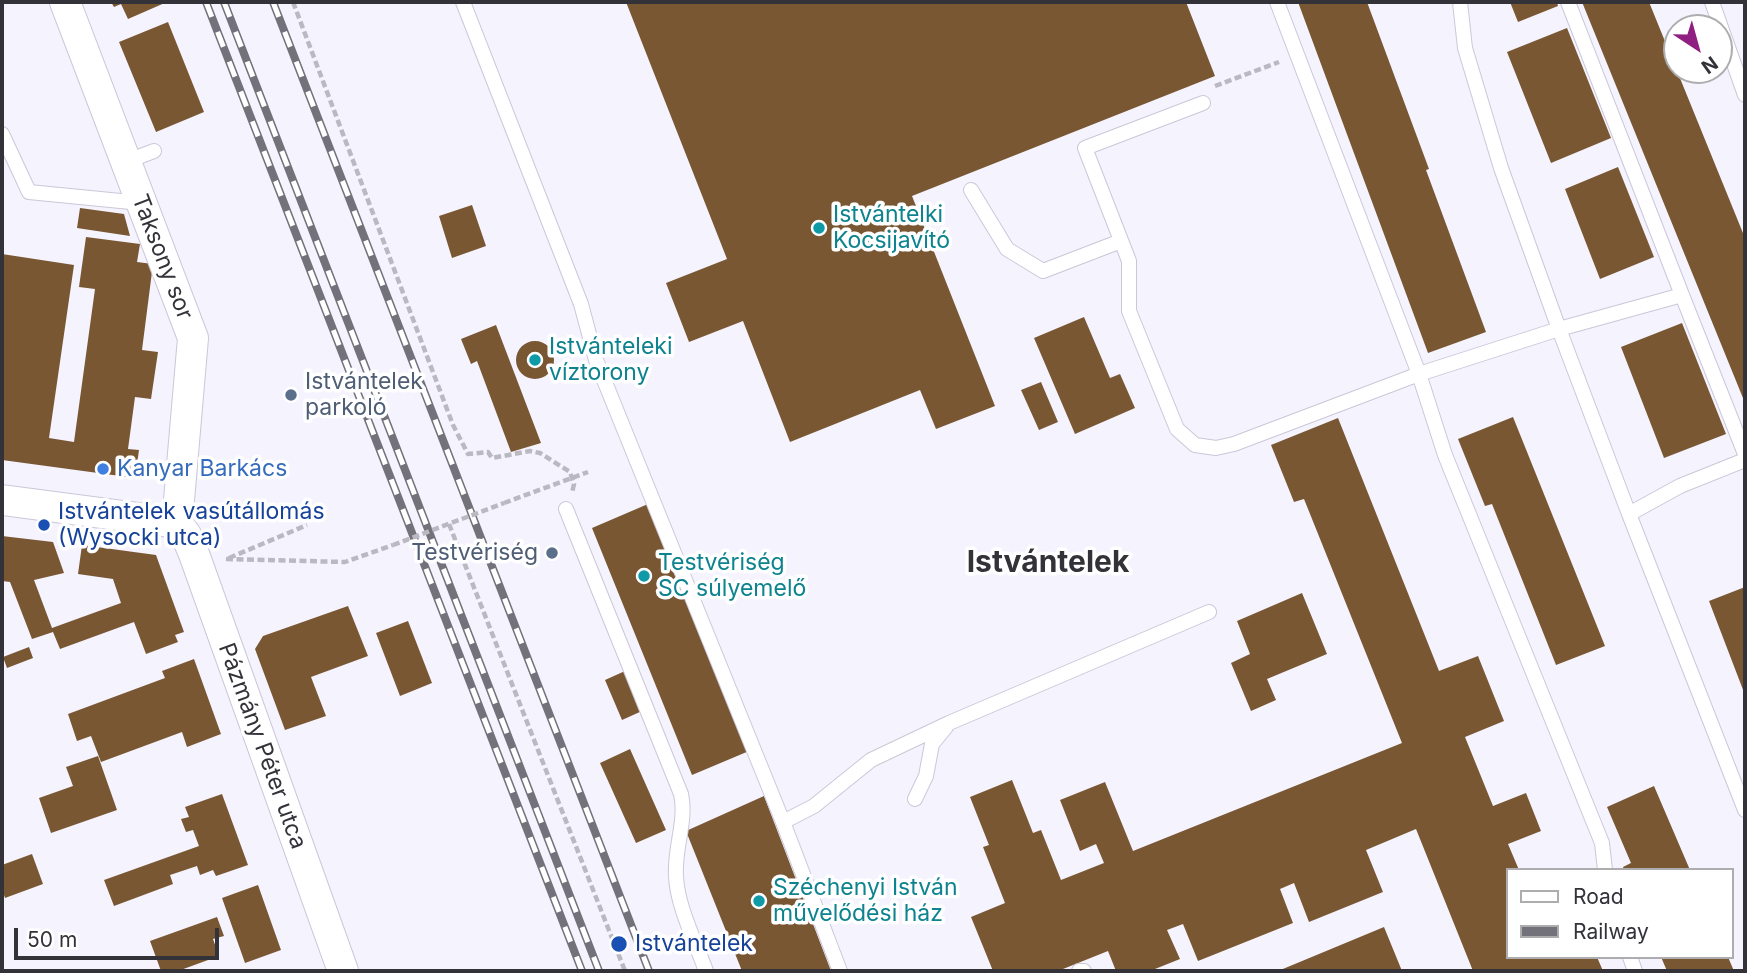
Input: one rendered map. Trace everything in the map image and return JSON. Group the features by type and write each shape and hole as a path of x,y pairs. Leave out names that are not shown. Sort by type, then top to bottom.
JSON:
{"street":[{"name":"Taksony sor","path":"65,2 192,338 177,523"},
{"path":"2,500 177,523"},
{"name":"Pázmány Péter utca","path":"177,523 186,535 194,554 343,971"}],"lane":[{"path":"463,2 581,304 596,360 783,822 840,971"},
{"path":"1277,2 1419,374 1445,455 1602,843 1605,868"},
{"path":"1460,2 1465,48 1502,168 1629,514 1745,810"},
{"path":"1568,2 1745,454"},
{"path":"1712,2 1745,95"},
{"path":"1203,103 1086,148 1129,261 1129,311 1177,429 1195,445 1216,448 1234,444 1419,374 1559,329 1682,295"},
{"path":"2,134 29,192 141,204"},
{"path":"125,162 153,151"},
{"path":"971,190 1007,249 1043,271 1121,241"},
{"path":"1629,514 1680,486 1745,460"},
{"path":"566,509 681,794 683,810 676,877 680,897 706,971"},
{"path":"783,822 814,806 871,760 949,723 1209,612"},
{"path":"915,799 926,776 932,744 949,723"},
{"path":"1079,971 1084,971"}],"path":[{"path":"293,2 453,425 468,454 488,452 492,458 530,451 540,453 573,476 573,489 566,509"},
{"path":"1203,103 1208,89 1297,55"},
{"path":"194,554 225,559 345,562 588,472"},
{"path":"449,524 625,971"},
{"path":"225,559 307,525"}],"building":[{"path":"111,2 167,2 128,19 121,4 114,7"},
{"name":"Istvántelki Kocsijavító","path":"626,2 1186,2 1215,76 912,196 995,406 936,429 920,390 790,442 743,321 689,342 666,283 727,259"},
{"path":"1298,2 1367,2 1486,332 1428,353"},
{"path":"1510,2 1557,2 1558,6 1518,22"},
{"path":"1582,2 1649,2 1663,36 1663,84 1682,84 1745,238 1745,403"},
{"path":"168,22 204,112 156,132 119,42"},
{"path":"1567,28 1611,138 1551,163 1507,52"},
{"path":"1618,167 1654,257 1600,279 1565,189"},
{"path":"472,205 486,246 452,258 439,216"},
{"path":"80,208 124,214 130,236 77,228"},
{"path":"86,237 140,244 137,262 153,264 142,350 158,352 151,399 135,397 128,449 139,450 135,478 2,460 2,254 74,265 49,438 74,442 95,289 79,287"},
{"path":"1084,317 1110,378 1120,374 1135,408 1075,434 1034,338"},
{"path":"1682,323 1726,434 1664,458 1621,347"},
{"path":"496,325 541,443 511,452 477,361 471,364 461,339"},
{"name":"Istvánteleki víztorony","path":"535,341 548,347 554,360 548,373 535,379 522,373 516,360 522,347"},
{"path":"1041,382 1058,422 1039,430 1021,390"},
{"path":"1513,417 1605,646 1556,665 1492,504 1485,506 1458,439"},
{"path":"1338,418 1439,671 1478,656 1504,721 1465,737 1493,806 1526,793 1541,831 1508,844 1518,868 1506,868 1506,959 1598,959 1603,971 1473,971 1416,829 1366,850 1383,892 1309,922 1294,883 1280,889 1293,923 1198,961 1183,924 1167,930 1180,959 1150,971 1116,971 1108,951 1058,971 993,971 971,917 1005,903 983,847 989,845 970,797 1012,780 1033,833 1041,830 1061,880 1104,863 1096,844 1080,851 1060,800 1105,782 1133,851 1402,743 1304,499 1294,502 1271,445"},
{"path":"648,504 749,751 692,775 592,528"},
{"path":"2,536 53,542 64,573 34,580 52,628 121,603 113,579 78,574 82,545 156,555 184,632 175,635 178,642 146,654 134,622 60,649 53,632 32,639 10,582 2,581"},
{"path":"1745,587 1745,695 1709,601"},
{"path":"1302,593 1327,654 1267,679 1276,700 1251,711 1231,663 1250,654 1237,621"},
{"path":"348,606 368,656 311,677 326,716 285,730 255,649 263,636"},
{"path":"408,621 432,683 400,696 376,633"},
{"path":"29,647 33,658 7,668 3,657"},
{"path":"194,659 221,734 187,747 182,732 101,762 91,736 77,741 68,714 165,678 162,671"},
{"path":"625,671 642,711 622,720 605,680"},
{"path":"630,749 666,830 636,843 600,763"},
{"path":"98,756 117,810 51,833 39,798 73,786 66,767"},
{"path":"1654,786 1689,868 1623,868 1631,863 1607,807"},
{"path":"222,794 248,865 216,876 213,870 200,875 197,866 170,875 173,884 114,906 104,880 199,846 193,830 186,832 181,819 189,817 185,807"},
{"name":"Széchenyi István művelődési ház","path":"764,796 831,971 742,971 686,831"},
{"path":"32,854 43,884 5,898 2,889 2,865"},
{"path":"258,885 281,950 245,963 222,898"},
{"path":"217,917 224,936 213,939 219,956 178,971 161,971 150,941"},
{"path":"1384,927 1402,971 1278,971"},
{"path":"1662,959 1729,959 1734,971 1667,971"}],"railway":[{"path":"206,2 582,971"},
{"path":"224,2 599,971"},
{"path":"273,2 649,971"}],"place":[{"name":"Istvántelki Kocsijavító","path":"819,228"},
{"name":"Istvánteleki víztorony","path":"535,360"},
{"name":"Istvántelek parkoló","path":"291,395"},
{"name":"Kanyar Barkács","path":"103,469"},
{"name":"Istvántelek vasútállomás (Wysocki utca)","path":"44,525"},
{"name":"Testvériség","path":"552,553"},
{"name":"Testvériség SC súlyemelő","path":"644,576"},
{"name":"Széchenyi István művelődési ház","path":"759,901"},
{"name":"Istvántelek","path":"619,944"}],"district":[{"name":"Istvántelek","path":"1048,563"}]}
